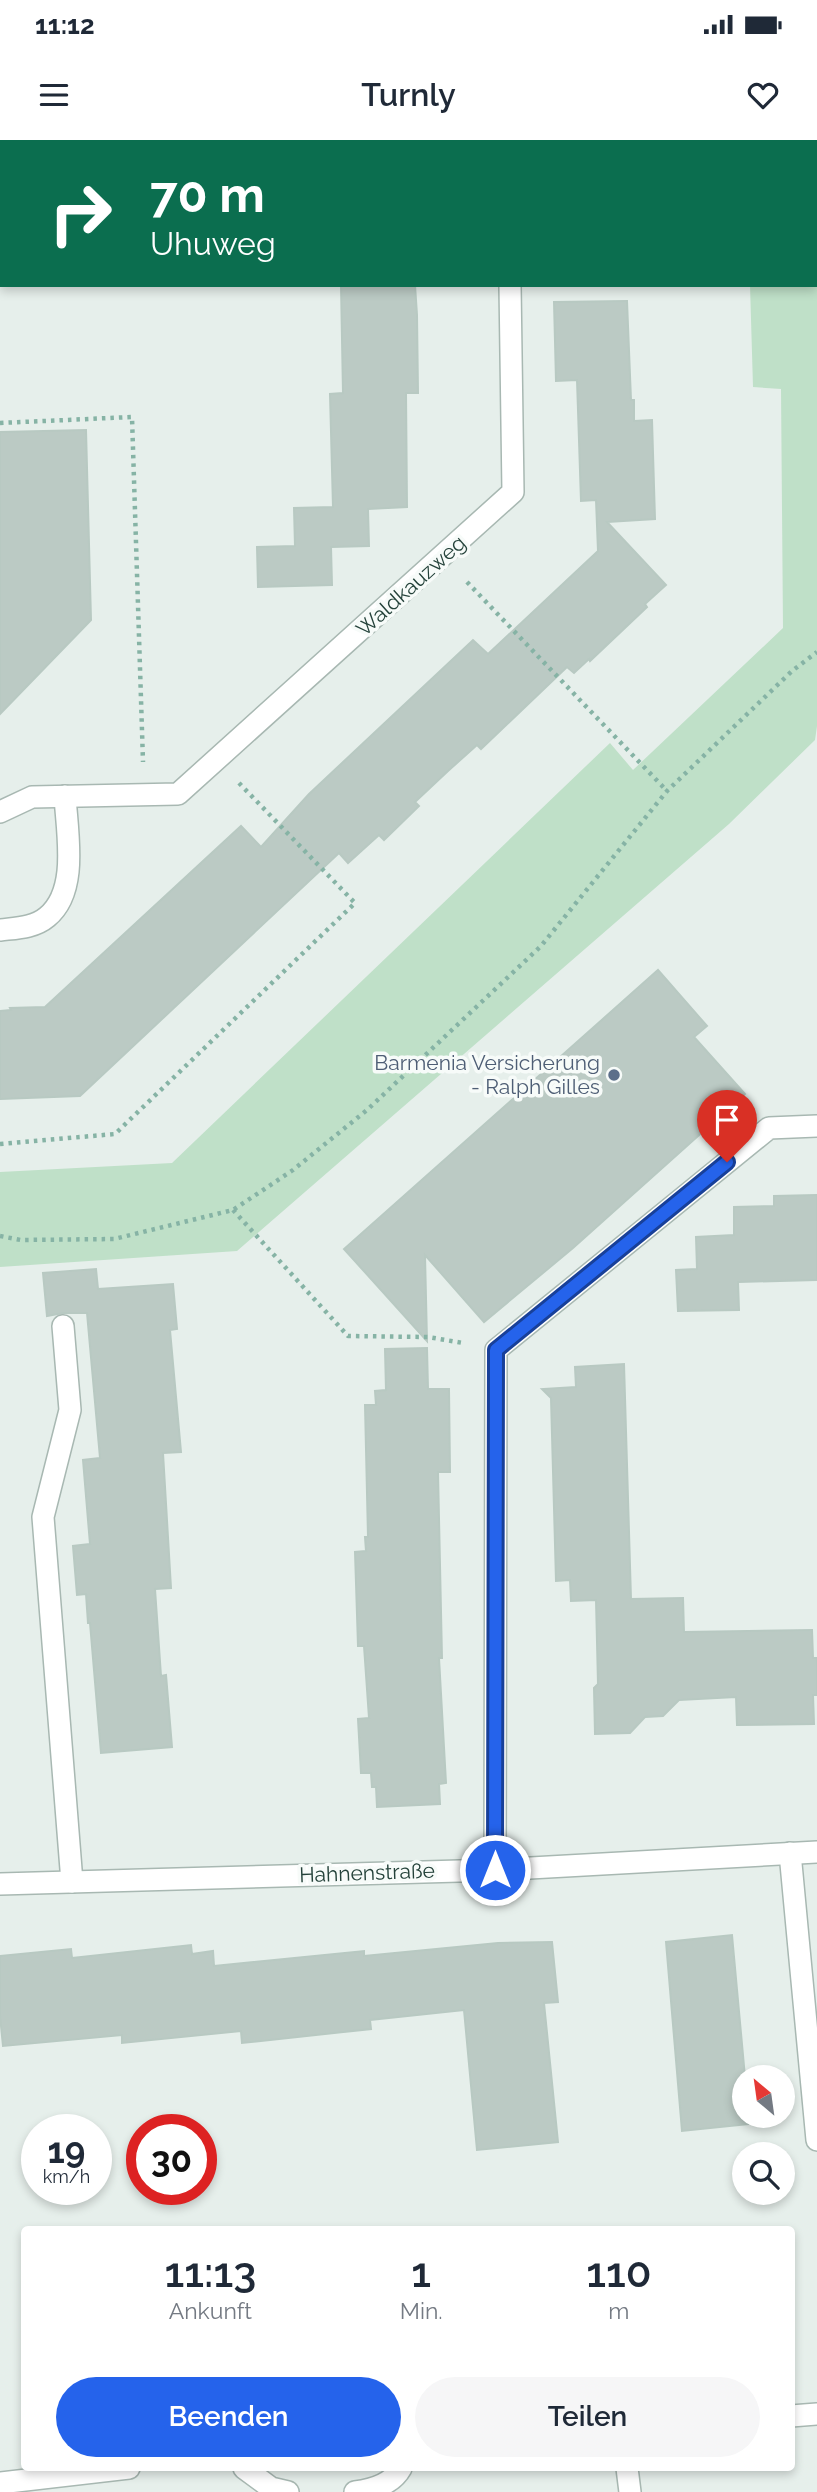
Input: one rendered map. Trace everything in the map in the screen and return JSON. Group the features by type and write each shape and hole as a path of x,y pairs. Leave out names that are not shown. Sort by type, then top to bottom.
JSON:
{"street":[{"name":"Waldkauzweg","path":"0,812 32,797 178,794 513,492 510,287"},
{"path":"0,930 25,928 47,918 62,901 69,876 65,796"},
{"path":"495,1870 496,1350 769,1128 817,1126"},
{"path":"63,1326 70,1410 43,1517 72,1882"},
{"name":"Hahnenstraße","path":"0,1884 495,1870 817,1852"},
{"path":"790,1853 817,2140"},
{"path":"795,2416 817,2414"},
{"path":"0,2483 103,2471"},
{"path":"248,2471 271,2488 288,2492"},
{"path":"355,2492 370,2490 396,2477 399,2471"},
{"path":"627,2471 630,2492"}],"path":[{"path":"0,423 132,417 144,794"},
{"path":"443,557 667,791"},
{"path":"0,1236 21,1240 114,1239 233,1210 293,1170 367,1110 541,946 667,791 792,671 817,652"},
{"path":"0,1144 116,1134 355,903 217,759"},
{"path":"233,1210 348,1336 428,1337 496,1350"}],"green space":[{"path":"750,287 817,287 815,740 729,824 237,1251 0,1267 0,1172 172,1163 610,743 633,770 783,628 781,389 753,387"}],"building":[{"path":"341,287 415,287 418,393 406,393 407,507 368,509 369,546 331,547 332,585 258,587 257,547 295,546 294,508 333,507 330,394 343,393"},
{"path":"627,301 634,421 652,420 655,519 607,522 666,585 645,604 647,607 590,661 589,659 574,673 567,667 481,749 477,745 448,771 415,802 419,806 384,840 379,835 348,863 339,853 80,1096 0,1099 0,1011 11,1010 10,1008 45,1007 241,826 261,847 309,794 473,640 488,654 598,551 596,500 581,501 577,380 556,381 554,302"},
{"path":"86,430 91,620 0,714 0,432"},
{"path":"658,970 707,1026 694,1037 745,1094 573,1248 484,1322 425,1255 427,1341 344,1249"},
{"path":"817,1195 817,1280 738,1282 739,1310 678,1311 676,1270 697,1269 696,1237 734,1235 734,1207 774,1206 774,1196"},
{"path":"96,1269 98,1289 173,1284 177,1329 170,1330 181,1452 163,1453 171,1588 155,1589 161,1676 166,1675 172,1747 101,1753 90,1623 86,1594 77,1595 73,1546 90,1544 83,1460 100,1458 87,1313 47,1316 43,1273"},
{"path":"427,1348 428,1389 449,1389 450,1472 438,1472 442,1658 439,1658 446,1783 439,1784 440,1804 377,1807 376,1787 372,1787 371,1773 361,1773 358,1719 369,1718 364,1646 358,1646 355,1552 366,1551 365,1537 368,1537 365,1405 376,1405 375,1391 386,1390 385,1349"},
{"path":"624,1364 631,1599 683,1598 684,1632 812,1630 813,1658 817,1658 817,1695 813,1695 814,1724 737,1725 736,1697 679,1700 663,1716 645,1717 630,1733 595,1734 594,1688 598,1684 596,1600 571,1601 570,1580 556,1581 551,1398 542,1389 576,1387 575,1367"},
{"path":"732,1935 744,2065 732,2065 732,2126 682,2131 666,1942"},
{"path":"552,1942 558,2002 544,2003 558,2142 477,2150 464,2010 370,2020 371,2029 242,2043 241,2031 122,2043 122,2035 3,2046 0,1956 71,1949 72,1958 191,1945 192,1954 213,1951 214,1966 364,1951 364,1956 498,1943"}],"place":[{"name":"Barmenia Versicherung - Ralph Gilles","path":"614,1075"}],"route":[{"path":"495,1870 496,1350 727,1162"}]}
